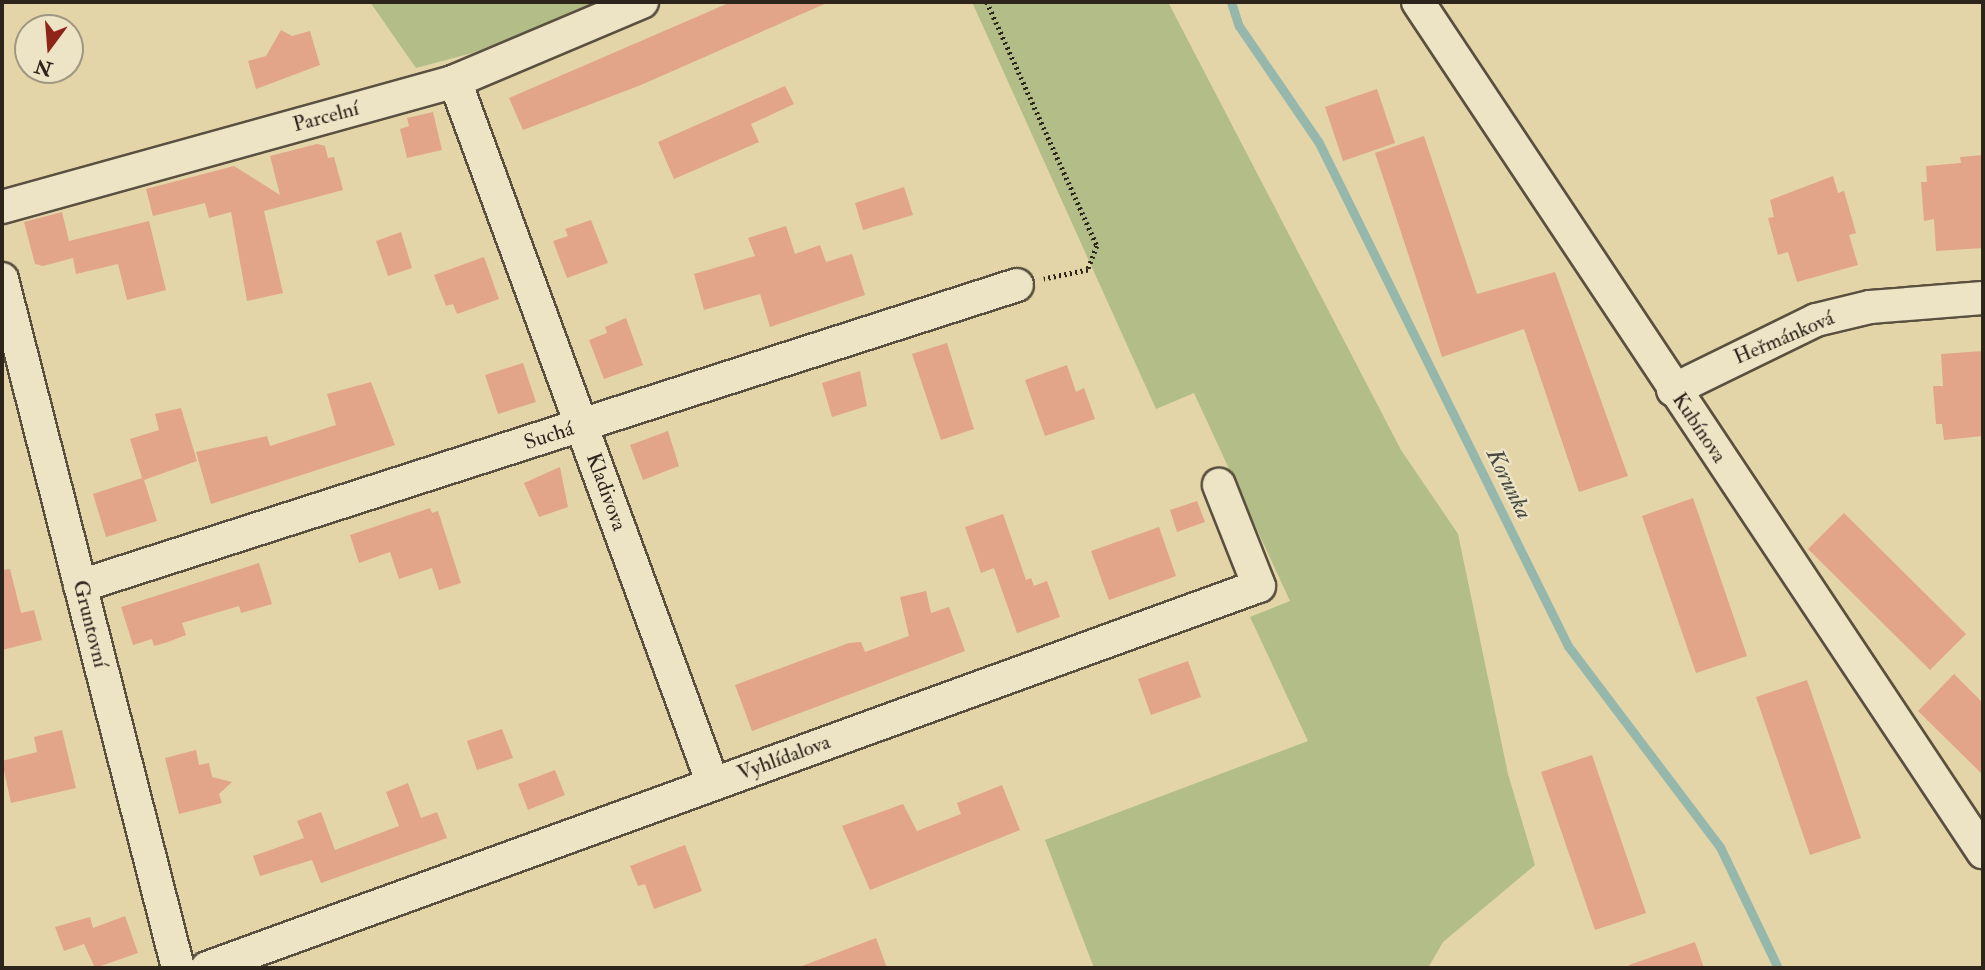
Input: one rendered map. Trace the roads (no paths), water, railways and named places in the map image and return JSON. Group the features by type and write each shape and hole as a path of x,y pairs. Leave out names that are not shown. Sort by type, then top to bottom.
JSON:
{"street":[{"name":"Parcelní","path":"2,207 456,82 642,2"},
{"name":"Kubínova","path":"1418,2 1673,390 1983,852"},
{"name":"Kladivova","path":"456,82 713,784"},
{"name":"Gruntovní","path":"2,279 178,968"},
{"name":"Suchá","path":"80,586 1017,285"},
{"name":"Heřmánková","path":"1673,390 1816,320 1870,307 1983,298"},
{"name":"Vyhlídalova","path":"208,968 1259,586 1219,485"}],"waterway":[{"name":"Korunka","path":"1231,2 1239,26 1319,143 1568,646 1720,847 1778,968"}]}
